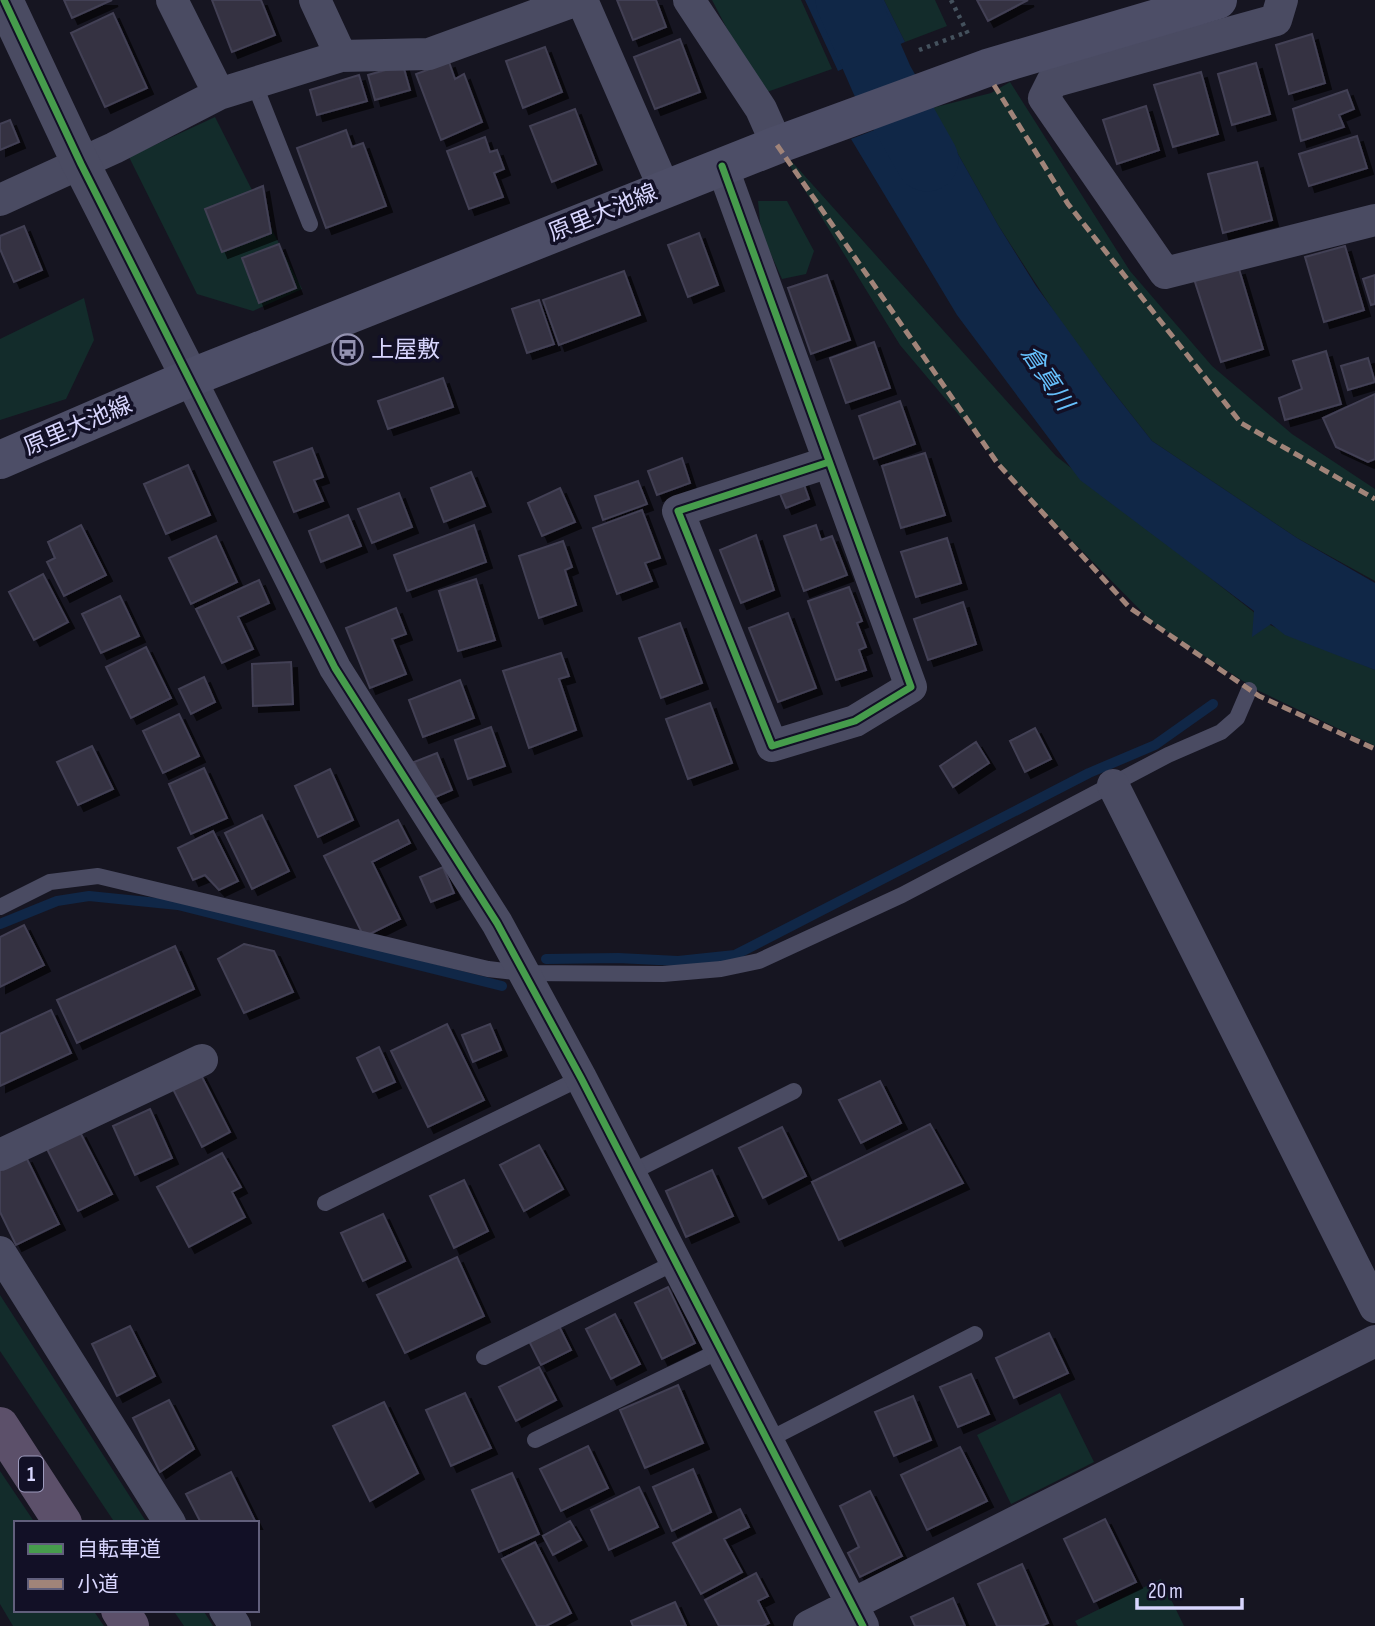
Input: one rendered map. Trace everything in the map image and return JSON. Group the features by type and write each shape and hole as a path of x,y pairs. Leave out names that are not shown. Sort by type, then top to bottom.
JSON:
{"highway":[{"name":"1","path":"0,1426 62,1521"}],"main road":[{"name":"原里大池線","path":"0,460 190,378 777,145 976,72 1218,0"}],"street":[{"path":"4,0 80,164 335,668 497,923 581,1078 858,1615"},
{"path":"172,0 219,94"},
{"path":"315,0 341,56"},
{"path":"0,200 80,164 219,94 341,56 429,54 579,0 664,188"},
{"path":"689,0 761,109 777,145"},
{"path":"1282,0 1276,20 1052,82 1044,98 1165,273 1375,220"},
{"path":"722,166 911,687 855,721 772,746 678,510 829,462"},
{"path":"1113,785 1375,1307"},
{"path":"0,1155 202,1060"},
{"path":"0,1252 169,1521"},
{"path":"809,1626 858,1615 1375,1341"}],"lane":[{"path":"254,83 310,224"},
{"path":"0,907 50,882 98,876 488,969 524,973 663,974 720,969 759,961 902,895 1168,755 1221,732 1237,718 1250,690"},
{"path":"324,1203 581,1078"},
{"path":"630,1173 794,1091"},
{"path":"484,1357 676,1262"},
{"path":"768,1440 975,1334"},
{"path":"535,1440 721,1350"}],"path":[{"path":"951,0 967,32"}],"green space":[{"path":"712,0 801,0 832,69 761,94"},
{"path":"884,0 935,0 947,26 905,42"},
{"path":"1010,82 1130,271 1212,366 1292,434 1375,489 1375,581 1297,538 1152,441 1071,338 998,225 932,108 991,93"},
{"path":"215,117 302,289 253,311 197,294 129,157"},
{"path":"777,145 1056,456 1270,625 1375,670 1375,746 1257,690 1153,623 1023,491 900,345"},
{"path":"758,201 787,201 814,251 806,274 782,279 761,232"},
{"path":"84,298 94,340 66,399 0,420 0,339"},
{"path":"0,1295 146,1521 114,1521 0,1351"},
{"path":"1060,1393 1094,1462 1011,1504 977,1435"},
{"path":"0,1471 34,1521 14,1521 14,1612 94,1612 104,1626 13,1626 0,1604"},
{"path":"1161,1579 1184,1626 1078,1626 1075,1621"},
{"path":"174,1612 204,1612 213,1626 184,1626"}],"water":[{"path":"805,0 884,0 905,42 838,71"},
{"path":"932,108 1036,286 1152,441 1297,538 1375,583 1375,670 1285,635 1271,624 1252,637 1254,611 1080,480 957,315 851,139"}],"building":[{"path":"64,0 112,0 72,18"},
{"path":"212,0 261,0 275,35 232,52"},
{"path":"617,0 656,0 666,27 633,40"},
{"path":"977,0 1028,0 988,21"},
{"path":"113,13 147,88 105,107 71,33"},
{"path":"1312,34 1325,83 1289,94 1276,45"},
{"path":"680,39 700,92 655,109 634,57"},
{"path":"545,47 562,92 523,108 506,61"},
{"path":"449,62 455,79 464,74 482,122 441,140 416,74"},
{"path":"1256,63 1270,114 1232,125 1218,74"},
{"path":"403,65 410,90 375,100 368,75"},
{"path":"1201,72 1218,134 1173,147 1154,85"},
{"path":"359,75 367,101 317,115 310,90"},
{"path":"1347,90 1354,109 1339,115 1344,127 1301,141 1293,109"},
{"path":"1146,106 1159,150 1117,164 1103,120"},
{"path":"575,109 596,164 552,182 530,126"},
{"path":"10,120 19,142 0,150 0,124"},
{"path":"346,130 352,147 363,143 386,206 326,228 297,148"},
{"path":"1357,136 1367,168 1309,186 1299,154"},
{"path":"485,137 490,152 497,150 504,169 494,173 503,197 469,209 447,151"},
{"path":"1257,162 1272,220 1223,233 1208,174"},
{"path":"263,186 271,233 222,252 205,209"},
{"path":"24,226 42,270 14,282 0,249 0,236"},
{"path":"699,233 718,285 688,297 668,245"},
{"path":"279,244 296,288 259,303 242,258"},
{"path":"1345,246 1364,310 1324,322 1305,257"},
{"path":"1239,269 1263,349 1221,362 1194,279"},
{"path":"624,271 640,315 559,345 543,300"},
{"path":"827,275 850,340 811,354 788,288"},
{"path":"1375,275 1375,304 1371,305 1363,279"},
{"path":"539,300 554,344 527,353 512,309"},
{"path":"874,342 890,388 846,403 830,358"},
{"path":"1326,351 1341,404 1285,420 1279,398 1302,389 1293,361"},
{"path":"1368,358 1375,382 1348,390 1341,366"},
{"path":"443,378 453,407 388,429 378,401"},
{"path":"1375,394 1375,459 1368,462 1336,447 1323,418"},
{"path":"900,401 915,444 874,459 859,416"},
{"path":"312,448 323,477 314,480 323,501 294,512 274,462"},
{"path":"925,453 945,515 901,528 882,466"},
{"path":"682,458 690,483 657,495 648,471"},
{"path":"188,465 210,515 166,534 144,484"},
{"path":"471,472 485,506 444,522 431,488"},
{"path":"802,479 809,499 786,508 778,489"},
{"path":"638,481 647,504 603,520 595,496"},
{"path":"560,488 575,522 542,536 528,503"},
{"path":"399,493 412,527 372,543 358,509"},
{"path":"642,510 660,558 645,563 652,581 617,594 593,528"},
{"path":"348,515 361,546 321,562 309,531"},
{"path":"81,525 106,575 64,596 47,562 55,558 48,542"},
{"path":"474,525 486,562 407,591 394,555"},
{"path":"816,525 821,540 832,536 847,575 804,591 784,536"},
{"path":"756,535 774,590 741,603 720,550"},
{"path":"216,536 237,582 191,604 169,558"},
{"path":"947,538 961,583 916,597 901,552"},
{"path":"563,541 572,567 565,570 576,605 539,618 519,556"},
{"path":"43,574 68,622 34,640 9,592"},
{"path":"476,579 495,640 458,651 439,591"},
{"path":"259,580 269,603 238,617 253,649 222,663 196,609"},
{"path":"849,587 862,621 857,623 866,647 859,650 866,670 836,680 808,601"},
{"path":"120,596 139,636 101,653 82,614"},
{"path":"963,602 976,644 928,660 914,619"},
{"path":"396,608 406,634 392,639 406,674 370,688 346,628"},
{"path":"788,613 816,688 778,702 749,628"},
{"path":"680,623 702,683 661,698 639,638"},
{"path":"146,647 171,698 131,718 106,667"},
{"path":"561,653 569,676 559,679 576,730 529,748 503,671"},
{"path":"291,662 293,704 253,706 252,664"},
{"path":"204,677 215,702 191,714 179,689"},
{"path":"460,680 474,718 423,737 409,700"},
{"path":"710,703 732,763 688,779 666,719"},
{"path":"179,714 199,756 163,773 143,731"},
{"path":"491,727 505,766 468,779 455,740"},
{"path":"1035,728 1051,759 1025,772 1010,741"},
{"path":"976,742 989,763 953,787 940,766"},
{"path":"92,746 113,789 78,805 57,762"},
{"path":"437,753 452,790 431,799 414,762"},
{"path":"204,768 227,818 191,834 169,784"},
{"path":"330,769 353,820 318,837 295,786"},
{"path":"262,815 289,871 252,889 225,833"},
{"path":"398,820 410,843 372,862 400,919 364,937 324,856"},
{"path":"213,831 238,881 219,890 205,875 193,880 178,848"},
{"path":"443,867 454,893 431,902 420,877"},
{"path":"24,925 44,965 0,987 0,937"},
{"path":"244,944 274,951 293,992 244,1013 218,959"},
{"path":"175,946 194,989 77,1043 57,1000"},
{"path":"51,1010 71,1053 0,1086 0,1034"},
{"path":"447,1024 484,1100 428,1127 391,1051"},
{"path":"490,1024 501,1050 473,1062 462,1035"},
{"path":"379,1047 395,1082 373,1092 357,1058"},
{"path":"200,1073 230,1132 202,1147 172,1087"},
{"path":"880,1081 901,1123 861,1143 839,1100"},
{"path":"150,1109 172,1158 135,1175 113,1126"},
{"path":"930,1124 963,1183 839,1240 812,1182"},
{"path":"782,1127 806,1176 763,1198 739,1148"},
{"path":"80,1132 112,1194 78,1211 47,1149"},
{"path":"539,1145 563,1189 524,1211 500,1165"},
{"path":"222,1153 241,1187 232,1192 245,1217 189,1247 157,1187"},
{"path":"26,1157 59,1224 16,1245 0,1212 0,1170"},
{"path":"712,1170 733,1216 686,1237 666,1191"},
{"path":"464,1180 488,1231 454,1248 430,1196"},
{"path":"383,1214 405,1261 363,1281 341,1233"},
{"path":"457,1257 484,1316 405,1353 377,1295"},
{"path":"668,1287 695,1343 662,1359 635,1303"},
{"path":"615,1314 640,1364 611,1379 586,1329"},
{"path":"558,1324 571,1350 541,1365 528,1339"},
{"path":"130,1326 155,1376 117,1396 92,1344"},
{"path":"1049,1333 1068,1373 1014,1398 996,1358"},
{"path":"539,1367 556,1400 516,1421 499,1387"},
{"path":"971,1374 989,1414 958,1427 940,1387"},
{"path":"678,1385 703,1443 645,1468 620,1410"},
{"path":"465,1393 491,1448 451,1466 426,1410"},
{"path":"913,1396 931,1440 894,1456 875,1412"},
{"path":"169,1400 194,1449 160,1472 133,1418"},
{"path":"384,1402 418,1473 370,1501 333,1426"},
{"path":"588,1446 608,1488 561,1511 540,1469"},
{"path":"960,1447 987,1501 927,1530 901,1475"},
{"path":"693,1469 711,1512 672,1531 653,1487"},
{"path":"231,1472 255,1521 200,1521 186,1494"},
{"path":"512,1473 539,1534 499,1552 472,1490"},
{"path":"639,1487 658,1527 609,1550 591,1510"},
{"path":"870,1491 902,1556 860,1577 848,1553 859,1547 840,1506"},
{"path":"740,1509 749,1527 724,1539 742,1572 701,1594 673,1543"},
{"path":"1105,1519 1136,1582 1094,1602 1064,1539"},
{"path":"570,1521 581,1540 553,1555 543,1536"},
{"path":"535,1542 571,1613 546,1626 537,1626 502,1559"},
{"path":"1022,1564 1048,1623 1041,1626 997,1626 978,1584"},
{"path":"756,1573 768,1596 758,1601 769,1623 763,1626 719,1626 705,1600"},
{"path":"953,1598 965,1626 915,1626 911,1617"},
{"path":"675,1602 686,1626 633,1626 631,1621"}],"waterway":[{"name":"倉真川","path":"847,0 882,80 927,160"},
{"path":"546,959 678,961 735,955 1089,773 1155,745 1213,704"},
{"path":"0,924 57,901 89,896 178,905 502,986"}],"marked path":[{"path":"994,85 1068,204 1241,423 1375,499"},
{"path":"777,145 998,464 1130,608 1259,696 1375,749"}],"cycle path":[{"path":"4,0 81,164 335,668 497,923 581,1078 863,1626"},
{"path":"722,166 911,687 855,721 772,746 678,511 829,462"}],"place":[{"name":"上屋敷","path":"348,350"}]}
